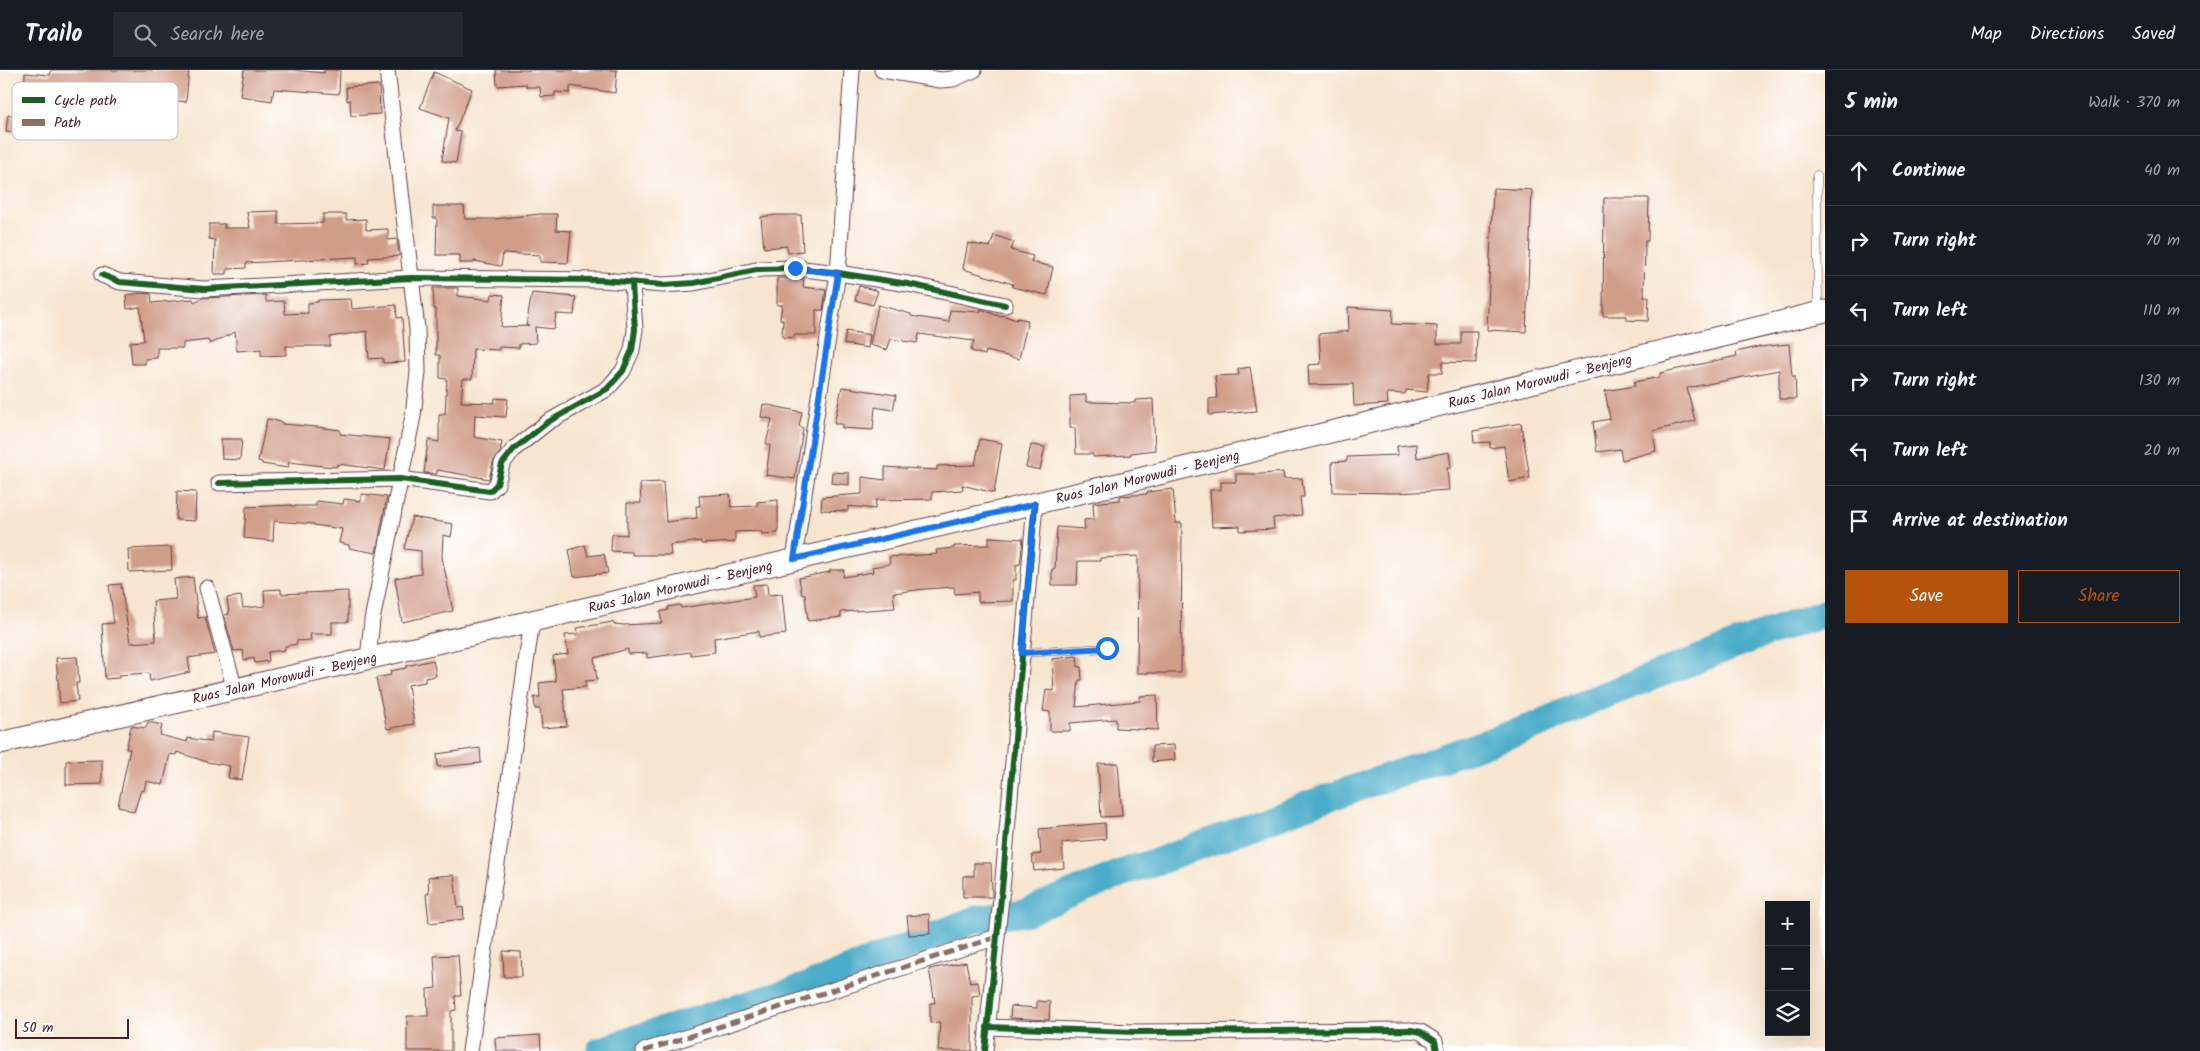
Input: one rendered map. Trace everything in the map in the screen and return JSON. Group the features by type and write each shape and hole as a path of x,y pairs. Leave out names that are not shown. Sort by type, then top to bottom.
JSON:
{"main road":[{"name":"Ruas Jalan Morowudi - Benjeng","path":"1,740 235,690 1035,504 1821,312"}],"street":[{"path":"368,659 372,620 413,416 418,372 417,329 387,70"},
{"path":"794,559 838,273 852,70"},
{"path":"882,70 940,80 954,79 974,70"},
{"path":"102,275 120,282 204,289 411,278 602,280 632,284 663,285 694,282 762,269 795,268 908,284 1005,305"},
{"path":"219,483 400,479 490,491 497,484 502,464 514,449 548,422 608,389 623,371 632,350 635,330 632,284"},
{"path":"985,1051 997,937 1035,504"},
{"path":"207,588 235,690"},
{"path":"470,1051 532,621"},
{"path":"644,1051 997,937"},
{"path":"987,1027 1136,1032 1411,1030 1421,1032 1435,1041 1437,1051"}],"lane":[{"path":"1817,175 1821,312"},
{"path":"1022,653 1107,648"}],"building":[{"path":"51,70 189,70 186,102 178,101 178,82 25,82 25,73 50,75"},
{"path":"244,70 293,70 324,73 324,70 340,70 339,94 274,89 272,101 240,96"},
{"path":"496,70 617,70 615,93 570,86 570,93 555,92 555,96 541,97 540,87 526,87 526,84 497,86"},
{"path":"434,72 472,89 455,131 461,132 456,163 442,161 449,118 420,108"},
{"path":"379,85 380,114 351,116 350,100 347,101 346,87"},
{"path":"8,115 12,116 12,132 6,132"},
{"path":"1493,188 1532,190 1526,332 1487,330"},
{"path":"1604,198 1649,198 1648,241 1645,241 1644,297 1649,297 1648,321 1626,320 1626,316 1603,316"},
{"path":"433,206 464,206 465,219 494,219 557,214 556,230 571,231 568,263 540,262 540,255 503,253 501,266 474,261 474,263 460,263 460,255 436,255 437,218 433,218"},
{"path":"278,211 278,224 323,223 323,214 346,214 346,220 366,219 366,230 388,229 388,240 397,239 399,256 368,258 369,263 357,264 357,257 246,263 246,268 227,269 227,274 214,274 215,240 209,239 209,224 225,224 224,228 250,228 247,212"},
{"path":"801,215 803,251 788,253 787,246 764,248 761,217"},
{"path":"994,235 1014,242 1011,250 1033,256 1031,262 1053,267 1047,295 1012,287 1013,284 963,269 968,243 990,247"},
{"path":"777,278 804,279 803,287 826,290 823,310 816,310 816,335 794,335 794,338 782,337 783,320 780,319 782,305 777,305"},
{"path":"859,286 878,291 873,305 855,300"},
{"path":"433,288 458,288 458,296 491,300 492,294 504,295 501,327 529,326 526,326 532,293 576,297 574,315 556,314 554,329 535,327 536,343 519,344 519,348 499,347 499,350 473,349 472,379 463,379 461,402 494,403 495,398 508,399 506,417 475,415 474,437 502,442 500,452 493,462 489,479 437,470 437,474 424,473 428,440 439,442 439,414 445,414 447,379 440,378 440,355 436,355 436,309 434,309"},
{"path":"151,294 152,303 193,299 194,302 203,298 266,295 266,302 284,301 285,314 308,313 308,303 318,302 318,300 351,299 352,309 396,305 397,318 402,317 405,362 383,363 383,358 369,359 367,331 330,337 330,346 286,346 286,355 261,356 261,349 237,351 235,332 210,344 208,340 183,343 183,348 157,348 157,358 145,359 145,364 132,364 130,342 144,341 140,307 127,309 126,295"},
{"path":"878,305 911,314 911,316 949,322 950,310 980,312 981,309 1001,317 1002,315 1017,320 1017,318 1028,320 1019,359 986,351 985,355 971,351 974,341 919,334 917,343 891,339 887,350 870,345"},
{"path":"1348,307 1393,310 1392,324 1437,326 1437,344 1461,344 1461,331 1477,331 1476,363 1442,362 1442,373 1429,373 1427,392 1406,390 1405,394 1387,393 1388,404 1354,406 1353,384 1309,385 1308,365 1321,364 1319,334 1349,331"},
{"path":"846,331 870,335 868,348 844,344"},
{"path":"1789,344 1792,376 1795,376 1796,399 1779,399 1779,370 1687,388 1695,421 1653,431 1656,451 1622,460 1620,449 1597,452 1593,422 1610,419 1605,391 1635,386 1634,382 1660,377 1660,373 1737,356 1736,352 1758,347"},
{"path":"1250,367 1257,411 1209,415 1209,399 1217,398 1215,376 1239,375 1238,369"},
{"path":"842,387 896,395 893,410 875,407 873,430 842,428 842,424 834,424"},
{"path":"1086,395 1086,402 1135,403 1135,400 1153,399 1155,450 1131,453 1131,455 1093,457 1093,454 1076,454 1075,428 1070,428 1070,396"},
{"path":"763,404 802,412 799,426 803,428 795,479 766,475 770,445 766,444 772,419 761,417"},
{"path":"267,419 282,422 282,424 340,430 340,434 390,439 385,470 337,464 337,467 289,462 288,468 262,464 262,462 258,461"},
{"path":"1521,423 1530,478 1509,482 1504,446 1490,448 1490,442 1474,443 1473,431"},
{"path":"221,439 242,439 240,460 222,459"},
{"path":"980,439 1002,443 994,493 962,485 963,490 932,492 932,499 876,500 875,509 848,506 848,511 821,510 822,497 862,494 862,477 885,480 885,467 937,470 937,466 975,465"},
{"path":"1416,444 1417,458 1449,452 1451,468 1447,468 1449,490 1398,493 1333,492 1332,462 1347,461 1347,457 1398,455 1397,446"},
{"path":"1031,445 1045,447 1040,470 1026,467"},
{"path":"832,472 849,473 849,485 831,483"},
{"path":"1283,472 1284,479 1302,478 1304,497 1300,497 1302,515 1273,518 1274,529 1240,531 1240,526 1212,527 1210,490 1221,490 1221,482 1236,482 1236,474"},
{"path":"663,482 666,522 697,518 696,506 700,506 699,496 730,494 731,507 757,506 757,502 778,500 778,533 762,534 761,531 735,532 735,542 701,544 701,541 670,545 671,555 632,555 632,552 611,551 612,534 627,535 627,503 641,503 640,483"},
{"path":"1173,489 1176,523 1182,523 1181,673 1137,673 1138,556 1100,558 1100,561 1078,561 1077,585 1052,585 1052,569 1055,569 1057,527 1085,529 1084,520 1094,519 1093,503 1120,500 1120,496 1147,494 1147,492"},
{"path":"177,491 196,492 195,521 176,520"},
{"path":"362,494 387,497 376,553 349,548 349,545 339,543 342,529 314,524 274,521 273,541 244,538 246,507 316,506 316,501 343,504 344,499 361,501"},
{"path":"412,517 453,524 451,537 443,535 442,557 453,611 402,622 395,578 421,574 421,551 404,549"},
{"path":"989,537 1023,539 1020,564 1016,565 1016,580 1013,580 1013,601 978,602 978,592 955,594 954,587 925,589 893,593 895,608 841,612 841,617 808,621 805,594 802,595 799,578 830,572 830,570 844,570 843,577 873,572 872,567 890,564 889,557 937,554 936,550 954,548 954,546 989,545"},
{"path":"585,545 588,556 604,554 608,573 574,577 569,550"},
{"path":"171,547 172,570 129,572 128,549"},
{"path":"193,577 198,618 205,617 215,654 188,658 190,672 150,681 149,673 119,675 119,678 105,679 102,624 114,623 109,585 121,584 130,643 156,641 153,601 176,599 174,579"},
{"path":"767,584 768,595 782,594 786,634 759,637 759,631 714,638 715,652 691,655 690,652 647,658 647,653 628,654 628,649 594,658 597,680 585,681 586,687 563,689 567,726 542,728 540,709 535,709 534,697 540,697 539,683 556,681 553,656 568,654 565,635 578,634 577,628 613,622 613,624 624,625 662,623 660,612 668,610 668,607 680,605 681,608 755,597 753,585"},
{"path":"281,589 281,594 348,591 348,622 332,622 332,634 310,634 311,640 296,641 297,644 285,646 285,650 268,652 269,661 255,663 254,658 244,660 243,650 234,651 224,615 229,614 227,598 241,596 243,608 265,606 264,590"},
{"path":"1077,656 1078,667 1081,667 1082,680 1079,680 1076,707 1140,701 1140,696 1157,695 1158,730 1116,728 1116,719 1070,723 1070,731 1050,731 1050,712 1043,711 1046,690 1054,691 1052,659"},
{"path":"77,657 79,683 76,683 78,701 60,703 56,658"},
{"path":"433,660 436,676 425,678 425,682 408,685 414,724 387,729 376,678 391,675 390,671"},
{"path":"148,722 162,725 160,735 187,742 188,738 211,742 212,732 249,737 242,780 228,778 230,766 207,762 177,752 176,755 170,754 163,785 146,781 144,791 141,790 134,812 118,806 130,749 126,749 131,726 146,728"},
{"path":"1174,745 1175,760 1152,762 1152,746"},
{"path":"480,748 481,763 438,767 437,754"},
{"path":"102,760 102,784 66,785 66,761"},
{"path":"1118,763 1122,816 1101,817 1098,764"},
{"path":"1105,823 1106,839 1062,843 1064,868 1034,871 1032,855 1041,854 1039,829"},
{"path":"974,863 991,863 992,897 963,897 963,876 974,876"},
{"path":"454,875 458,908 463,907 464,919 429,923 426,894 429,893 428,877"},
{"path":"929,914 930,934 909,935 907,916"},
{"path":"503,951 521,952 522,977 504,977"},
{"path":"458,955 461,996 455,996 456,1010 451,1011 451,1051 407,1051 407,1016 428,1016 427,989 436,988 434,956"},
{"path":"966,962 970,983 978,982 980,995 972,996 972,1051 938,1051 940,1022 930,1023 930,1003 935,1003 929,969"},
{"path":"1037,1001 1050,1002 1049,1020 1010,1018 1011,1006 1037,1008"},
{"path":"540,1035 541,1051 496,1051 495,1038"}],"waterway":[{"path":"600,1051 803,988 974,920 1026,912 1132,869 1154,863 1310,804 1538,725 1589,701 1753,638 1825,613"}],"marked path":[{"path":"644,1051 997,937"}],"cycle path":[{"path":"102,275 120,282 204,289 411,278 602,280 663,285 694,283 761,269 795,268 908,284 1005,305"},
{"path":"219,483 400,479 490,491 497,484 502,464 514,449 548,422 607,389 623,371 632,350 635,330 632,284"},
{"path":"985,1051 1003,879 1035,504"},
{"path":"987,1027 1136,1032 1411,1030 1421,1032 1435,1041 1437,1051"}],"route":[{"path":"795,268 838,273 794,559 1035,504 1022,653 1107,648"}]}
